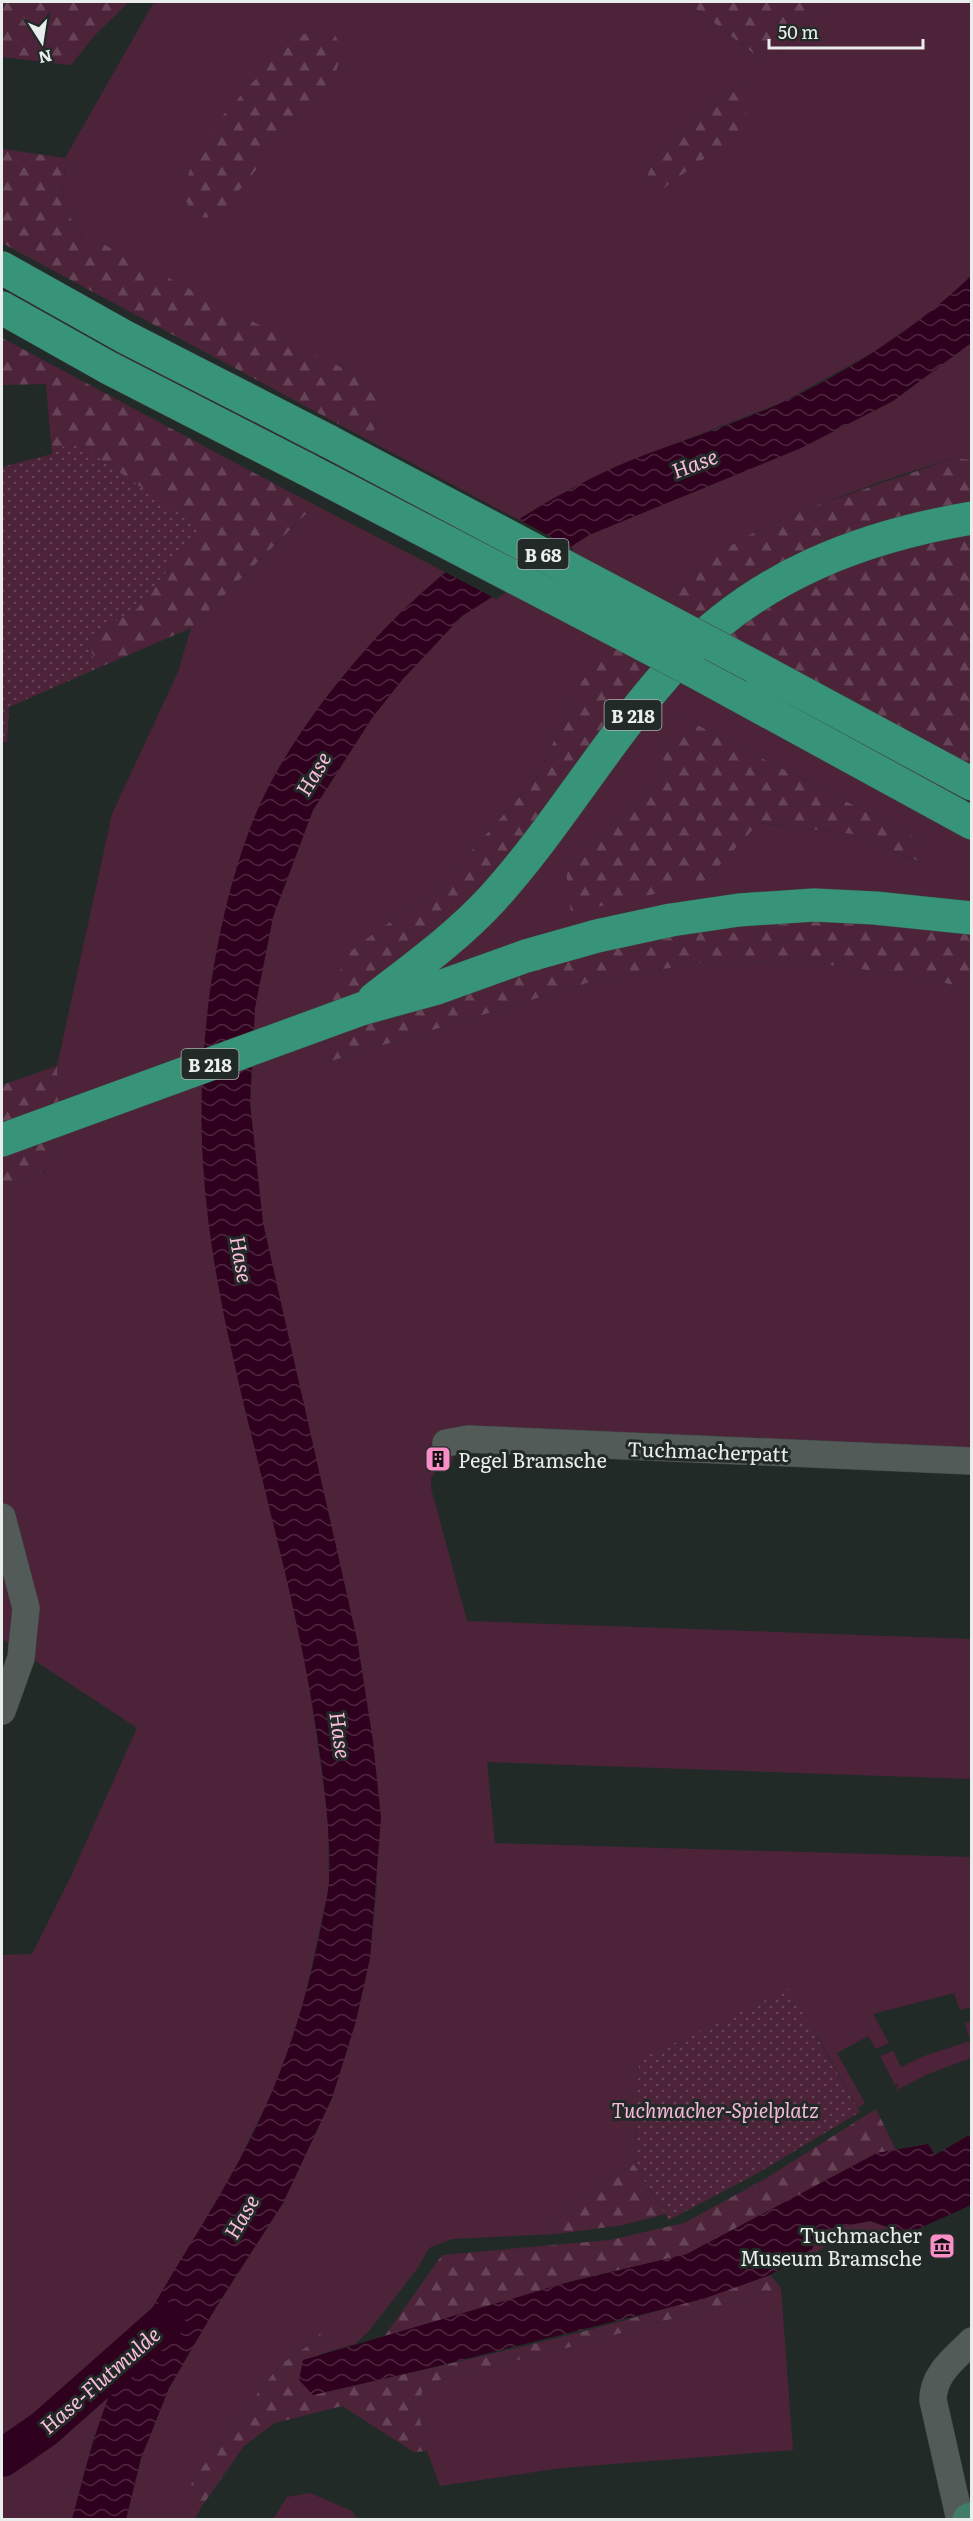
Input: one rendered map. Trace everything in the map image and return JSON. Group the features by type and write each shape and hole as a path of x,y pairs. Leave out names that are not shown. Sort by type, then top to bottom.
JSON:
{"highway":[{"name":"B 68","path":"2,268 125,338 330,442 755,666 972,784"},
{"name":"B 68","path":"2,308 109,368 732,692 972,823"},
{"name":"B 218","path":"361,1009 453,938 490,900 528,857 625,726 680,660 753,598 814,563 873,540 972,518"},
{"name":"B 218","path":"2,1140 361,1009 437,988 526,956 597,936 671,920 739,910 814,905 875,908 972,918"}],"street":[{"name":"Tuchmacherpatt","path":"446,1443 468,1439 972,1461"},
{"path":"2,1517 26,1608 21,1658 2,1711"},
{"path":"960,2520 933,2400 933,2386 941,2373 972,2342"}],"green space":[{"path":"2,2 129,2 94,36 71,65 2,57"},
{"path":"154,2 687,2 766,63 831,2 971,2 971,276 945,302 874,352 781,403 623,464 519,520 372,442 379,405 78,231 63,205 65,158","holes":["753,85 642,187 656,156 725,91"]},
{"path":"687,2 831,2 766,63"},
{"path":"315,30 333,31 342,49 336,73 227,205 207,218 192,214 183,193 198,143 292,39"},
{"path":"753,85 742,131 661,190 642,187 656,156 725,91"},
{"path":"2,149 65,158 63,205 78,231 371,383 379,405 372,442 2,243"},
{"path":"2,338 315,505 191,628 96,669 88,637 137,609 52,454 46,384 2,385"},
{"path":"971,343 971,460 955,458 900,475 809,508 751,534 580,684 538,776 432,895 378,930 330,1009 331,1061 600,979 714,961 806,962 914,976 971,989 971,1461 457,1450 450,1466 437,1470 431,1478 431,1488 467,1621 971,1639 971,1779 487,1762 495,1843 971,1857 971,2007 960,2010 954,1993 873,2014 889,2043 876,2049 868,2036 837,2053 865,2103 858,2108 817,2036 639,2060 634,2164 585,2193 558,2219 556,2234 452,2239 429,2248 417,2269 369,2331 355,2344 327,2352 320,2333 309,2345 280,2365 191,2483 202,2506 195,2519 126,2520 141,2459 169,2388 215,2309 283,2203 332,2098 356,2021 370,1958 377,1886 324,1499 263,1223 250,1103 255,1008 273,917 313,810 372,718 402,680 462,616 589,535 801,448 893,401"},
{"path":"73,440 200,528 137,609 88,637 96,669 9,707 7,742 2,742 2,467 52,454"},
{"path":"955,458 971,460 971,784 702,638 528,857 363,1008 671,920 971,918 971,989 914,976 806,962 714,961 600,979 331,1061 330,1009 336,978 351,951 378,930 432,895 538,776 580,684 606,650 699,564 751,534 809,508"},
{"path":"315,505 445,572 379,635 336,685 291,748 256,814 210,1231 225,1316 304,1650 328,1815 329,1887 303,2006 279,2078 233,2173 122,2365 93,2440 72,2519 2,2519 2,1955 32,1954 71,1876 137,1728 2,1639 2,1193 46,1170 59,1119 57,1066 112,814 178,672 191,628"},
{"path":"679,660 971,823 971,918 361,1009","holes":["678,715 929,844 920,862 852,834 758,823 703,883 565,862 653,790"]},
{"path":"678,715 929,844 921,862 852,834 759,823 703,883 571,913 565,862 653,790"},
{"path":"57,1066 59,1119 46,1170 2,1193 2,1085"},
{"name":"Tuchmacher-Spielplatz","path":"789,1989 860,2112 756,2174 669,2220 634,2164 639,2060"},
{"path":"971,2022 971,2058 928,2074 897,2090 898,2084 895,2085 880,2056 893,2051 901,2067 924,2056 970,2041 965,2023"},
{"path":"876,2109 896,2150 877,2153 687,2254 569,2282 384,2337 442,2255 610,2240 684,2223 765,2179"},
{"path":"634,2164 665,2214 623,2225 556,2234 558,2219 585,2193"},
{"path":"870,2221 907,2234 833,2241 795,2268 793,2261 812,2249 822,2230"},
{"path":"770,2275 781,2288 582,2344 442,2379 423,2388 418,2410 427,2451 414,2452 342,2406 275,2423 244,2446 202,2506 191,2483 280,2365 309,2345 320,2333 327,2352 303,2361 313,2395 601,2327 715,2294"},
{"path":"781,2288 793,2450 562,2468 440,2486 427,2451 418,2410 423,2388 442,2379 582,2344"},
{"path":"310,2493 352,2511 357,2519 273,2519 287,2497"}],"water":[{"name":"Hase","path":"971,276 971,343 893,401 801,448 589,535 462,616 402,680 372,718 313,810 273,917 255,1008 250,1103 263,1223 357,1639 373,1741 381,1818 370,1958 356,2021 332,2098 283,2203 215,2309 169,2388 141,2458 126,2519 72,2520 100,2422 122,2365 147,2317 230,2177 273,2090 304,1999 329,1883 326,1807 312,1701 294,1612 230,1345 213,1254 203,1164 202,1078 210,988 228,900 254,818 278,770 323,701 375,639 402,611 461,560 526,515 594,477 629,461 762,411 832,377 905,330"},
{"path":"971,2134 971,2205 907,2234 870,2221 822,2230 812,2249 770,2275 703,2299 313,2395 299,2380 303,2360 569,2282 687,2254 877,2153 928,2144 935,2155"}],"pier":[{"path":"516,518 574,549 496,599 443,571"}],"waterway":[{"name":"Hase-Flutmulde","path":"2,2458 44,2429 166,2321"}],"place":[{"name":"Pegel Bramsche","path":"438,1459"},
{"name":"Tuchmacher Museum Bramsche","path":"942,2246"}]}
